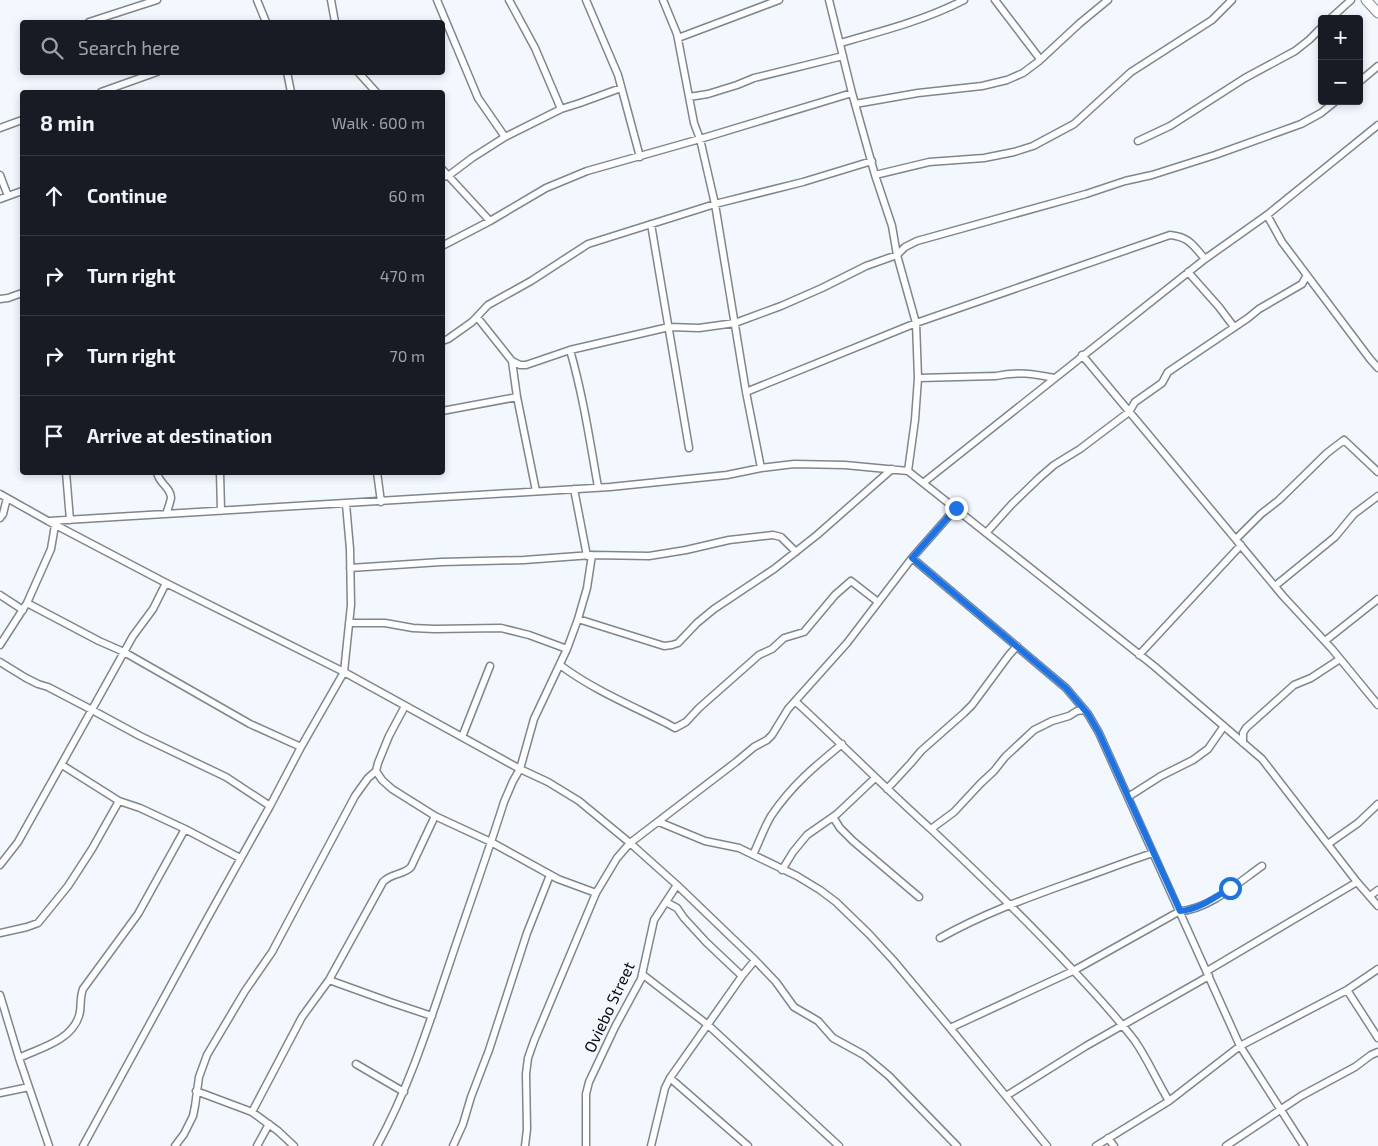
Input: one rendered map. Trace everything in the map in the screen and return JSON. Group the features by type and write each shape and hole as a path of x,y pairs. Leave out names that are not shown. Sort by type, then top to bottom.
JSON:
{"street":[{"path":"95,20 157,0"},
{"path":"257,0 265,20"},
{"path":"331,0 336,20"},
{"path":"437,0 478,98 505,137"},
{"path":"509,0 535,48 561,108"},
{"path":"586,0 618,75 640,156"},
{"path":"663,0 678,38 694,123 700,140 715,204 746,392 761,468"},
{"path":"678,38 779,0"},
{"path":"829,0 855,104 892,226 897,255 916,323 918,378 915,420 908,471"},
{"path":"840,44 910,23 945,10 964,0"},
{"path":"995,0 1040,59"},
{"path":"855,104 918,93 982,86 1007,80 1023,72 1040,59 1108,0"},
{"path":"875,175 929,162 984,158 1033,146 1074,124 1131,72 1212,20 1232,0"},
{"path":"1334,15 1351,0"},
{"path":"1366,0 1378,13"},
{"path":"1138,142 1170,126 1245,78 1295,51 1318,31"},
{"path":"689,97 708,94 754,78 843,56"},
{"path":"1363,79 1378,66"},
{"path":"107,90 149,75"},
{"path":"288,75 291,90"},
{"path":"361,75 374,90"},
{"path":"490,222 445,177 505,137 561,108 580,104 621,88"},
{"path":"445,244 490,222 546,188 587,171 700,140 852,93"},
{"path":"477,317 512,361 520,365 526,365 570,350 668,327 699,328 735,323 781,306 866,266 897,255 905,247 916,241 1124,181 1152,175 1216,155 1301,124 1331,105"},
{"path":"0,128 20,121"},
{"path":"923,483 1082,355 1205,259 1267,215 1378,125"},
{"path":"445,340 472,322 488,305 588,244 715,204 803,182 872,161"},
{"path":"0,175 8,196"},
{"path":"0,199 20,192"},
{"path":"1267,215 1282,242 1378,368"},
{"path":"651,224 689,448"},
{"path":"746,392 916,323 1170,235 1181,236 1192,244 1205,259"},
{"path":"1188,272 1234,327"},
{"path":"986,534 1012,504 1046,471 1080,449 1129,412 1135,402 1162,382 1168,372 1258,309 1302,284 1307,275"},
{"path":"0,300 20,293"},
{"path":"570,350 581,394 598,487"},
{"path":"1082,355 1275,586 1325,641 1378,705"},
{"path":"512,361 517,397 536,491"},
{"path":"918,378 996,376 1007,373 1054,378"},
{"path":"445,410 517,397"},
{"path":"1139,655 1261,514 1279,500 1327,453 1344,440 1378,472"},
{"path":"51,523 70,520 598,487 610,488 727,475 794,464 845,464 908,471 1139,655 1262,759 1357,882 1378,906"},
{"path":"578,619 664,646 672,646 678,643 714,609 796,552 892,469"},
{"path":"66,475 70,520"},
{"path":"157,475 158,479 168,489 170,494 166,514"},
{"path":"220,475 222,511"},
{"path":"377,475 381,502"},
{"path":"377,1146 404,1092 432,1016 504,802 520,769 534,719 568,649 578,619 587,588 590,555 574,489"},
{"path":"0,494 166,584 344,672 520,769 548,782 579,801 677,885 755,960 776,982 794,1007 818,1020 833,1038 864,1055 889,1076 956,1146"},
{"path":"1275,586 1334,537 1354,514 1378,496"},
{"path":"0,518 3,514 7,498"},
{"path":"83,1146 344,672 351,605 346,504"},
{"path":"526,1146 526,1074 528,1058 596,893 618,858 630,843 772,735 788,708 853,636 912,558 956,508"},
{"path":"0,644 27,603 51,548 51,523"},
{"path":"350,568 590,555 650,556 729,540 773,535 781,537 796,552"},
{"path":"912,558 1066,688 1085,710 1099,733 1240,1046 1304,1146"},
{"path":"560,665 595,687 675,728 686,722 699,708 759,655 772,650 784,638 804,632 835,595 851,581 878,602"},
{"path":"0,865 18,842 133,636 153,609 166,584"},
{"path":"0,595 22,610"},
{"path":"1325,641 1378,599"},
{"path":"27,603 98,641 124,652 250,724 302,747"},
{"path":"350,623 385,623 413,628 434,629 502,628 568,649"},
{"path":"887,789 928,744 972,705 1017,646"},
{"path":"1243,743 1243,733 1246,728 1294,685 1311,678 1340,659"},
{"path":"0,662 26,678 48,687 140,736 226,778 270,806"},
{"path":"462,737 490,666"},
{"path":"796,701 1010,905 1097,996 1135,1042 1169,1100"},
{"path":"175,1146 184,1134 193,1116 196,1106 198,1076 207,1055 245,991 272,952 355,796 376,770 389,736 405,706"},
{"path":"931,830 954,812 1005,757 1034,730 1077,711 1085,710"},
{"path":"1128,797 1161,776 1193,760 1208,749 1224,726"},
{"path":"753,855 770,818 786,796 799,781 842,744"},
{"path":"62,765 119,801 140,808 185,829 240,858"},
{"path":"376,770 382,780 392,789 435,816 491,842 566,883 596,893"},
{"path":"782,870 793,852 807,835 833,817 875,778"},
{"path":"0,933 27,927 38,922 68,886 92,849 119,801"},
{"path":"1328,844 1358,822 1378,804"},
{"path":"252,1112 302,1017 329,980 383,882 387,878 404,872 411,867 435,816"},
{"path":"833,817 840,828 919,897"},
{"path":"659,822 705,841 739,848 820,890 836,902 887,953 1047,1146"},
{"path":"19,1058 57,1041 66,1035 78,1020 80,1013 79,998 83,989 138,914 185,829"},
{"path":"940,938 965,924 1010,905 1153,853"},
{"path":"950,1028 1073,971 1180,911 1189,911 1208,902 1262,866"},
{"path":"453,1146 489,1050 527,933 550,875"},
{"path":"1006,1096 1357,882"},
{"name":"Oviebo Street","path":"586,1146 586,1094 589,1082 642,974 654,920 677,885"},
{"path":"1370,896 1378,890"},
{"path":"666,902 677,908 706,942 742,976"},
{"path":"651,1146 665,1088 670,1078 755,960"},
{"path":"1096,1146 1169,1100 1240,1046 1347,990 1378,969"},
{"path":"642,974 708,1026 839,1146"},
{"path":"329,980 432,1016"},
{"path":"1347,990 1378,1038"},
{"path":"0,995 2,1010 50,1146"},
{"path":"1226,1146 1301,1096 1378,1052"},
{"path":"356,1064 404,1092"},
{"path":"670,1078 748,1146"},
{"path":"0,1092 29,1087"},
{"path":"196,1091 252,1112 278,1131 294,1146"},
{"path":"256,1146 269,1124"},
{"path":"1108,1138 1114,1146"}],"route":[{"path":"956,508 912,558 1066,688 1088,714 1099,733 1180,911 1189,911 1230,888"}]}
